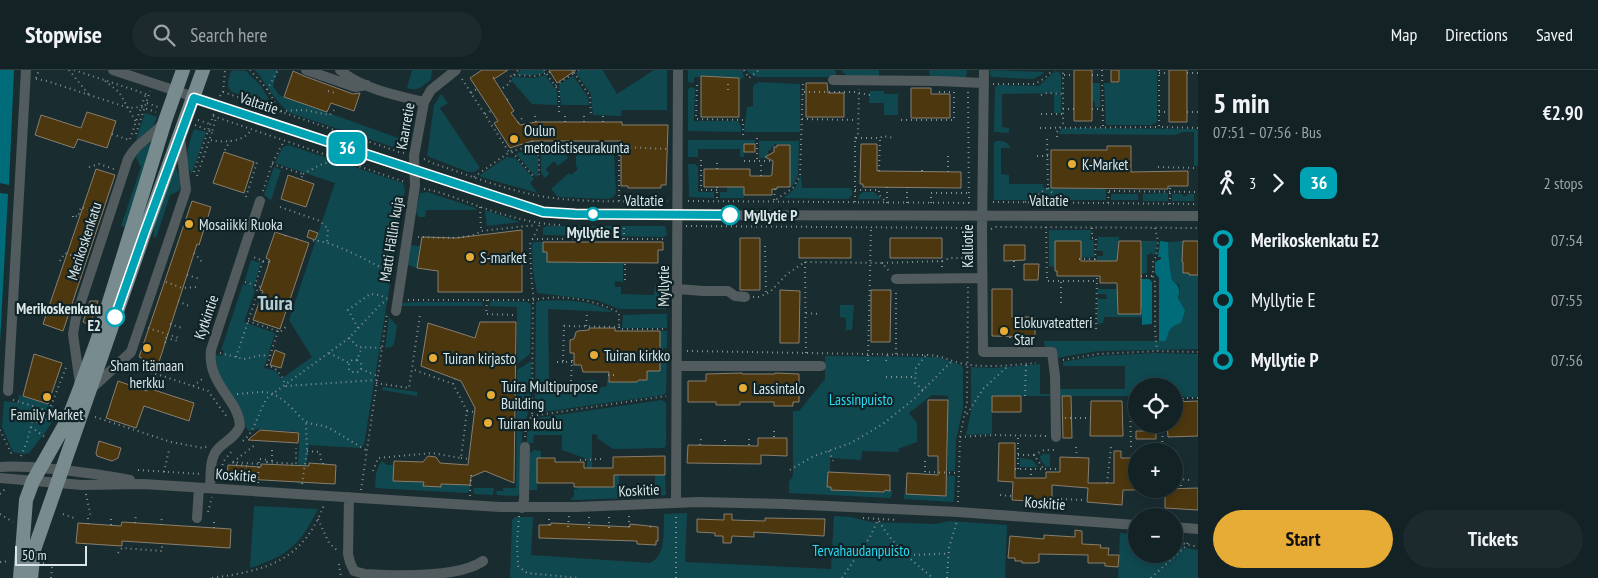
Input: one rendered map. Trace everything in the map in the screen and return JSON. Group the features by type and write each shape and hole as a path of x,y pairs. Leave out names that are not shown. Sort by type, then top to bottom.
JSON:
{"main road":[{"name":"Merikoskenkatu","path":"27,561 34,550 61,477 161,114 175,92 183,70"},
{"name":"Merikoskenkatu","path":"27,561 26,500 33,480 86,388 203,70"},
{"path":"20,578 27,561"},
{"path":"27,561 31,578"}],"street":[{"path":"9,395 5,376 26,70"},
{"name":"Valtatie","path":"113,70 543,212 575,214 1198,216"},
{"path":"306,70 355,87 367,85"},
{"path":"340,70 367,85 424,102"},
{"name":"Myllytie","path":"676,503 677,366 674,352 678,289 678,70"},
{"name":"Kalliotie","path":"984,70 982,202 983,352 1053,356"},
{"name":"Kaarretie","path":"415,171 414,156 424,102 431,90 452,73"},
{"path":"833,80 932,81 983,84"},
{"name":"Merikoskenkatu","path":"161,114 156,131 138,144 128,159 76,317 73,334 86,388 131,352 186,190 180,136"},
{"name":"Matti Hällin kuja","path":"394,303 408,237 415,186 415,171"},
{"name":"Kytkintie","path":"235,441 240,421 212,372 210,358 260,202"},
{"path":"896,280 982,278"},
{"path":"678,289 728,291 736,296 745,297"},
{"path":"1053,356 1056,436"},
{"path":"677,366 821,366"},
{"path":"211,492 212,458 217,450 235,441"},
{"path":"521,511 524,500 525,447"},
{"name":"Koskitie","path":"0,467 40,467 82,485 143,484 199,488 211,492 348,497 521,511 676,503 784,504 958,512 1128,524"},
{"name":"Koskitie","path":"0,478 33,480 61,477"},
{"path":"199,488 201,518"},
{"path":"348,497 348,554 354,571 365,574 434,578 476,568 484,562"}],"path":[{"path":"69,70 90,96"},
{"path":"74,70 149,95"},
{"path":"222,96 224,92 225,70"},
{"path":"250,70 267,90 278,111"},
{"path":"267,90 278,70"},
{"path":"503,88 510,83 511,75 514,76 518,70"},
{"path":"544,70 559,91 559,116"},
{"path":"572,70 590,96 591,116"},
{"path":"555,86 578,70"},
{"path":"744,70 749,78 759,70"},
{"path":"983,84 1035,84 1053,70"},
{"path":"1057,137 1057,132 1063,123 1064,75 1062,70"},
{"path":"1102,70 1103,127"},
{"path":"514,76 530,77 550,72"},
{"path":"1159,127 1159,72 1169,73"},
{"path":"452,73 471,93 510,152 535,178"},
{"path":"1187,73 1198,73"},
{"path":"1064,75 1074,75"},
{"path":"1092,75 1102,75"},
{"path":"35,79 47,81 129,108 141,107 161,114"},
{"path":"103,80 119,92 136,122"},
{"path":"774,201 793,188 800,176 803,80"},
{"path":"855,202 855,138 858,135 859,81"},
{"path":"968,82 969,203"},
{"path":"728,84 728,93"},
{"path":"697,85 696,119 743,120 743,137"},
{"path":"130,140 147,89"},
{"path":"471,93 477,89"},
{"path":"112,134 134,141 151,91"},
{"path":"328,91 335,93"},
{"path":"224,92 516,191 546,197 618,201 664,201"},
{"path":"803,92 859,93 870,95"},
{"path":"901,120 954,120 954,92 938,92"},
{"path":"1041,95 1047,93 1064,94"},
{"path":"147,103 161,114"},
{"path":"1063,109 1074,109"},
{"path":"1092,109 1103,110"},
{"path":"278,111 304,110 330,115 334,110"},
{"path":"485,114 491,111"},
{"path":"193,174 216,112 212,132 197,176"},
{"path":"1159,112 1169,112"},
{"path":"1187,112 1198,112"},
{"path":"1041,114 1063,114"},
{"path":"518,123 523,116"},
{"path":"535,116 536,122"},
{"path":"565,116 565,122"},
{"path":"584,116 584,122"},
{"path":"603,116 603,122"},
{"path":"802,119 858,120"},
{"path":"197,120 210,124"},
{"path":"195,125 212,132"},
{"path":"1040,128 1061,126 1198,128"},
{"path":"209,140 230,141 247,136 252,130"},
{"path":"855,138 880,138 883,136 894,138"},
{"path":"757,137 757,160"},
{"path":"1046,137 1048,188 1056,197 1067,202"},
{"path":"879,171 880,138"},
{"path":"532,140 539,157 539,175"},
{"path":"564,140 564,146"},
{"path":"225,150 230,141"},
{"path":"260,202 272,164 284,141"},
{"path":"584,141 584,146"},
{"path":"602,141 602,146"},
{"path":"474,177 510,152 533,146 619,146 670,149"},
{"path":"618,201 619,146"},
{"path":"948,156 948,172"},
{"path":"1037,156 1052,156"},
{"path":"301,179 303,174 320,164 338,158"},
{"path":"246,197 258,159"},
{"path":"701,160 701,190 717,188 717,202"},
{"path":"717,160 717,169"},
{"path":"744,160 772,160"},
{"path":"761,160 761,176"},
{"path":"89,167 99,164 114,169"},
{"path":"272,164 303,174"},
{"path":"922,167 922,172"},
{"path":"1158,168 1198,168"},
{"path":"1170,186 1170,204"},
{"path":"887,187 887,203"},
{"path":"907,187 907,203"},
{"path":"1025,202 1048,188"},
{"path":"774,201 775,189"},
{"path":"854,190 879,189 879,195 887,203"},
{"path":"1108,203 1109,190 1198,192"},
{"path":"931,203 931,193 968,193"},
{"path":"525,447 526,425 532,416 533,300 530,272 532,238 540,224 546,197"},
{"path":"690,202 1198,204"},
{"path":"73,217 74,215 78,217 81,207 102,214"},
{"path":"280,207 320,221 328,230 327,242"},
{"path":"480,207 481,231"},
{"path":"212,223 231,228"},
{"path":"408,237 457,237 476,234 481,231 503,230 540,224"},
{"path":"580,225 582,240"},
{"path":"624,225 624,239"},
{"path":"205,226 211,228"},
{"path":"690,226 982,229 996,227 1198,228"},
{"path":"868,361 871,227"},
{"path":"1046,227 1047,281 1097,281"},
{"path":"948,578 949,554 958,512 960,437 966,416 968,228"},
{"path":"1079,260 1095,260 1096,238 1092,238 1092,228"},
{"path":"1155,228 1158,241 1156,257 1153,260 1157,351"},
{"path":"285,236 286,232"},
{"path":"532,238 560,240 670,239"},
{"path":"313,241 327,242 394,274"},
{"path":"765,246 766,294"},
{"path":"60,261 66,253 86,260"},
{"path":"194,253 204,264"},
{"path":"244,254 269,262"},
{"path":"745,297 759,297 770,292 787,274 805,262 882,263 968,258"},
{"path":"236,357 258,292 255,285 264,261"},
{"path":"942,261 942,280"},
{"path":"1014,261 1014,270"},
{"path":"625,280 626,262"},
{"path":"805,262 806,366"},
{"path":"882,263 896,280 896,354"},
{"path":"187,275 200,279"},
{"path":"1096,329 1097,276"},
{"path":"1141,276 1153,276"},
{"path":"235,278 261,287"},
{"path":"1061,281 1061,304"},
{"path":"164,282 182,288 197,287"},
{"path":"358,328 348,310 370,294 379,295 394,303"},
{"path":"221,475 223,462 235,441 248,437 267,398 286,386 348,338 381,304 533,300 544,297 595,302 619,313 620,327"},
{"path":"487,300 486,314 514,315"},
{"path":"178,301 189,306"},
{"path":"361,498 377,376 394,303"},
{"path":"586,313 586,326"},
{"path":"806,314 819,314"},
{"path":"286,386 376,382 409,388 420,315"},
{"path":"248,321 280,332 288,325"},
{"path":"170,324 182,328"},
{"path":"563,362 564,326 669,329"},
{"path":"149,328 179,338"},
{"path":"278,331 267,366 276,368 286,386"},
{"path":"165,343 166,338 178,341"},
{"path":"348,338 358,347 382,348"},
{"path":"357,360 362,348"},
{"path":"211,350 244,359 262,355 270,356"},
{"path":"660,352 926,354 939,355 968,364 1009,365 1026,364 1053,356 1157,351 1198,352"},
{"path":"329,353 349,363"},
{"path":"886,361 888,354"},
{"path":"922,390 915,383 916,368 926,354"},
{"path":"20,458 27,442 32,422 45,421 50,412 69,358"},
{"path":"349,363 352,360 357,360"},
{"path":"357,360 361,364 361,369"},
{"path":"790,470 814,456 851,443 883,424 935,380 952,360"},
{"path":"132,361 135,367 208,391 230,422"},
{"path":"557,362 573,361 572,381"},
{"path":"349,363 349,370 352,372 359,372 361,369"},
{"path":"1025,396 1026,364"},
{"path":"966,416 983,389 1009,365"},
{"path":"412,368 453,384 467,411 461,458"},
{"path":"361,369 377,376"},
{"path":"193,386 212,372"},
{"path":"608,375 617,375"},
{"path":"886,377 915,377"},
{"path":"453,384 455,379"},
{"path":"226,395 274,393 306,422 329,428 366,450"},
{"path":"9,395 60,415"},
{"path":"532,416 677,396"},
{"path":"1183,398 1198,398"},
{"path":"467,411 474,412"},
{"path":"95,417 171,442 203,448 214,442"},
{"path":"1055,418 1091,418"},
{"path":"302,486 307,451 306,422"},
{"path":"31,427 45,437"},
{"path":"0,430 14,459"},
{"path":"774,431 774,438"},
{"path":"1018,436 1016,469 1056,469"},
{"path":"960,437 1056,436"},
{"path":"700,439 700,445"},
{"path":"725,439 725,446"},
{"path":"749,439 749,446"},
{"path":"233,462 255,445"},
{"path":"272,446 273,463"},
{"path":"1076,447 1076,457"},
{"path":"1107,483 1111,447"},
{"path":"258,483 260,459 268,460 267,463 296,464 296,448"},
{"path":"164,472 169,450"},
{"path":"1018,455 1034,455 1044,450 1056,450"},
{"path":"307,451 320,452 322,462"},
{"path":"829,451 833,461"},
{"path":"373,471 378,458 432,453 469,459"},
{"path":"1034,455 1043,469"},
{"path":"580,460 602,459"},
{"path":"925,461 925,472 959,474"},
{"path":"233,462 259,464"},
{"path":"233,462 233,464 247,466"},
{"path":"1031,469 1031,478"},
{"path":"138,470 206,474"},
{"path":"470,496 471,475"},
{"path":"1183,480 1190,480"},
{"path":"0,494 6,488"},
{"path":"86,492 90,518 88,524"},
{"path":"201,518 211,492"},
{"path":"1000,495 1012,496"},
{"path":"1061,499 1084,500"},
{"path":"212,578 268,567 290,554 305,539 318,519 324,502"},
{"path":"676,503 676,578"},
{"path":"842,578 870,537 878,520 878,509"},
{"path":"521,511 517,543 518,566 527,573 578,578"},
{"path":"629,513 629,527"},
{"path":"0,514 15,523"},
{"path":"62,514 74,518"},
{"path":"135,523 136,514"},
{"path":"568,527 569,514"},
{"path":"588,528 589,514"},
{"path":"609,528 610,514"},
{"path":"549,525 550,515"},
{"path":"162,516 162,525"},
{"path":"111,518 111,525"},
{"path":"318,519 329,543 339,552 341,578"},
{"path":"214,520 214,528"},
{"path":"878,520 887,535 904,554 933,578"},
{"path":"1151,578 1187,545 1194,529"},
{"path":"118,553 122,548 162,551 162,543"},
{"path":"1183,544 1198,548"},
{"path":"904,554 923,556 938,553 949,554"},
{"path":"0,562 27,561 52,567 51,578"}],"green space":[{"path":"232,70 246,71 262,87 270,102 264,103 232,92 228,84"},
{"path":"255,70 278,70 273,86 279,95 398,138 408,110 413,110 406,142 400,147 393,147 290,113 275,98"},
{"path":"412,70 432,70 431,79 417,89 407,88"},
{"path":"521,70 542,70 544,73 516,75"},
{"path":"581,70 604,70 617,94 654,70 667,70 667,110 622,110 621,116 593,115 591,94 576,73"},
{"path":"688,70 742,70 744,77 740,80 740,78 694,77 694,83 688,82"},
{"path":"746,70 835,70 836,74 831,77 758,77 753,76"},
{"path":"841,70 879,70 879,76 847,76"},
{"path":"929,70 967,70 966,78 930,78"},
{"path":"990,70 1044,72 1033,79 992,77 990,76"},
{"path":"1119,70 1157,70 1157,122 1151,125 1106,124 1104,83 1120,83"},
{"path":"1055,71 1061,75 1061,93 1002,94 1002,127 1009,128 1009,133 994,132 995,87 998,85 1039,86"},
{"path":"545,75 557,91 557,105 532,104 512,81 512,77 535,78"},
{"path":"573,76 588,97 589,105 561,105 559,85"},
{"path":"759,82 800,84 800,132 744,132 747,107 753,106 753,88"},
{"path":"1092,83 1100,83 1100,107 1095,107 1095,102 1092,101"},
{"path":"691,87 695,88 694,121 738,121 741,126 741,132 688,131 688,89"},
{"path":"870,91 898,94 898,115 884,115 884,103 869,103"},
{"path":"441,94 448,103 440,108 480,168 474,172 468,172 427,156 434,105"},
{"path":"1054,94 1061,94 1061,113 1054,113"},
{"path":"145,113 157,117 152,128 136,140"},
{"path":"194,129 206,132 191,173 187,157"},
{"path":"1061,129 1196,129 1198,130 1198,166 1194,166 1194,132 1182,132 1176,135 1059,134"},
{"path":"153,140 125,227 121,226 141,167 136,157 138,152"},
{"path":"688,140 755,140 755,144 744,144 744,157 740,157 740,149 698,149 698,157 688,157"},
{"path":"759,141 799,141 798,175 792,187 790,187 790,145 774,144 771,150 768,150 768,158 759,158"},
{"path":"996,141 1003,141 1010,148 1001,148 1001,174 1009,175 1009,184 1043,184 1044,188 1093,187 1093,189 1106,189 1106,200 994,200 994,143"},
{"path":"288,145 403,183 405,190 364,445 360,448 309,445 304,484 297,483 300,432 258,429 249,431 246,428 243,417 219,377 215,354 222,356 224,351 221,350 243,284 246,285 247,281 245,280 251,260 261,263 253,287 255,291 244,322 275,333 264,368 276,371 281,379 312,357 289,320 335,183 275,163 283,147"},
{"path":"560,149 568,153 566,155 568,158 558,166 554,161 546,169 549,174 545,178 541,173 541,150"},
{"path":"532,151 538,157 538,176 536,177 517,155 517,153"},
{"path":"585,151 610,152 614,154 616,193 613,197 608,199 558,197 551,189 569,173 571,175 578,169 576,166 576,156"},
{"path":"507,157 515,158 534,179 530,183 538,193 481,177 480,175"},
{"path":"688,164 695,164 698,167 698,192 714,192 714,198 689,197"},
{"path":"175,166 181,179 180,190 170,195 156,238 153,236 156,215"},
{"path":"274,167 281,170 271,200 264,195"},
{"path":"801,176 802,188 850,188 852,195 848,199 784,198 795,188"},
{"path":"727,187 744,187 744,198 720,198 720,192 727,192"},
{"path":"427,192 476,208 476,210 426,210 425,217 419,217 416,213 420,193"},
{"path":"863,192 874,192 881,199 858,199"},
{"path":"1168,193 1168,201 1143,201 1143,194"},
{"path":"1111,194 1138,194 1138,200 1111,200"},
{"path":"1172,194 1187,196 1187,194 1194,194 1194,201 1172,201"},
{"path":"485,210 520,222 487,226"},
{"path":"547,226 665,226 667,234 664,237 543,235 543,228"},
{"path":"1049,230 1091,230 1090,240 1094,240 1094,257 1079,258 1080,241 1055,241 1055,247 1057,247 1055,267 1049,266"},
{"path":"1098,237 1119,237 1117,261 1097,261 1097,256 1103,256 1103,251 1097,251"},
{"path":"1142,241 1157,241 1155,255 1151,253 1147,255 1147,273 1141,274 1140,247 1142,247"},
{"path":"1183,241 1182,262 1189,275 1198,275 1198,349 1098,351 1056,358 1045,348 1044,341 1166,341 1168,330 1174,325 1180,290 1179,285 1172,280 1168,242"},
{"path":"534,242 543,242 543,252 547,252 547,262 623,262 623,282 615,281 615,287 621,287 621,294 654,295 655,285 657,285 657,294 666,295 666,309 619,309 596,300 537,293 533,271 532,244"},
{"path":"411,245 420,246 417,268 408,265"},
{"path":"1098,289 1117,289 1118,313 1142,314 1142,317 1104,317 1103,323 1097,324 1097,299 1107,299 1106,294 1097,294"},
{"path":"491,301 527,302 531,304 530,354 517,364 517,307 489,306"},
{"path":"538,301 576,301 595,305 613,312 548,309 549,385 556,385 556,391 572,390 573,383 593,380 597,381 599,388 607,386 607,378 609,382 637,382 647,371 660,371 660,354 667,354 666,393 663,395 543,412 538,411 535,405 536,303"},
{"path":"482,302 483,306 400,306 403,303"},
{"path":"840,305 854,305 852,330 846,330 846,318 840,317"},
{"path":"667,314 667,328 622,328 623,315"},
{"path":"389,317 397,326 394,344 391,347 385,348"},
{"path":"660,331 667,331 667,348 663,350 660,350"},
{"path":"1155,353 1198,354 1198,397 1183,397 1183,378 1128,378 1128,396 1058,396 1058,389 1125,389 1125,366 1063,366 1063,362 1098,356"},
{"name":"Lassinpuisto","path":"825,356 938,357 961,365 963,368 963,408 956,440 955,471 948,471 948,396 932,395 909,413 917,423 917,442 898,449 899,452 862,451 861,460 830,458 827,487 831,487 831,490 884,492 891,489 891,498 789,493 789,482 793,476 793,411 799,411 825,379"},
{"path":"531,361 531,402 522,434 521,491 517,496 497,495 496,491 503,491 503,488 516,488 517,370"},
{"path":"1040,364 1040,394 1052,394 1052,396 992,396 992,434 966,435 971,412 971,367 994,368"},
{"path":"383,387 417,392 417,396 382,390"},
{"path":"19,395 58,408 46,432 29,453 25,454 13,452 2,427 4,401 18,403"},
{"path":"662,400 666,403 666,446 664,448 613,449 597,438 598,435 592,434 592,468 587,468 587,459 562,450 562,435 534,435 533,443 527,443 529,425 537,418"},
{"path":"534,450 541,451 541,458 537,458 537,490 529,490 530,453"},
{"path":"1050,454 1050,467 1046,467 1041,461 1040,456"},
{"path":"1020,458 1032,460 1038,467 1020,467"},
{"path":"382,461 387,465 394,465 393,481 424,482 423,485 441,486 441,484 470,485 470,491 467,493 375,488 377,470"},
{"path":"614,475 619,475 619,493 631,493 632,498 571,500 574,497 574,489 578,487 614,487"},
{"path":"655,475 665,475 666,495 647,497 647,492 655,492"},
{"path":"947,475 955,476 954,502 904,499 904,494 946,495"},
{"path":"473,488 494,488 493,495 474,494"},
{"path":"254,506 318,509 305,532 292,548 250,568"},
{"name":"Tervahaudanpuisto","path":"687,513 685,562 831,569 834,516 850,517 871,522 935,524 950,521 1007,525 1005,578 510,578 512,520 515,517 533,517 531,555 650,563 662,548 664,514"},
{"path":"1120,533 1128,534 1128,563 1183,563 1183,548 1198,550 1198,578 1118,578"}],"shaded area":[{"path":"0,70 14,70 9,185 0,183"},
{"path":"0,193 8,194 0,342"},
{"path":"1160,241 1168,242 1172,280 1179,288 1178,298 1185,311 1181,323 1170,329 1166,341 1159,341 1159,278 1155,273 1155,262 1161,259 1161,257 1158,257"},
{"path":"1141,279 1149,279 1152,282 1152,324 1142,325 1142,308 1139,308"}],"building":[{"path":"482,70 508,70 494,79 514,111 511,113 520,125 536,122 622,122 622,125 668,125 666,185 661,185 661,188 628,188 628,186 621,186 621,141 532,141 510,148 494,123 498,121 470,78"},
{"path":"549,70 576,70 557,83"},
{"path":"1074,70 1092,70 1092,121 1074,121"},
{"path":"1111,70 1119,70 1119,82 1111,82"},
{"path":"1169,70 1187,70 1187,122 1169,122"},
{"path":"293,71 353,94 360,93 354,111 331,103 327,112 284,97"},
{"path":"701,76 739,78 739,117 701,117"},
{"path":"806,83 827,83 828,93 844,93 844,117 806,117"},
{"path":"911,88 931,88 931,94 950,94 950,118 911,118"},
{"path":"87,112 116,121 107,148 78,139 74,148 35,135 41,115 81,128"},
{"path":"744,144 755,144 755,152 744,152"},
{"path":"861,144 877,144 877,171 961,172 961,188 863,187 863,184 860,184"},
{"path":"777,145 790,145 790,187 772,189 772,195 744,195 744,187 704,187 704,169 750,169 750,176 771,176 773,161 765,157 774,152 774,147 777,147"},
{"path":"1107,146 1131,146 1131,172 1188,171 1188,186 1168,186 1168,189 1051,188 1051,150 1107,150"},
{"path":"224,152 254,162 244,193 213,183"},
{"path":"96,169 115,175 63,331 43,324"},
{"path":"288,175 314,184 306,207 281,199"},
{"path":"192,201 211,207 199,245 197,244 158,365 139,357"},
{"path":"309,230 318,233 315,240 307,237"},
{"name":"S-market","path":"522,230 522,292 438,292 438,271 417,268 422,237 456,238"},
{"path":"275,232 309,243 280,329 253,320 263,291 260,290 270,260 266,258"},
{"path":"740,238 760,238 760,290 740,290"},
{"path":"799,238 851,238 851,258 799,258"},
{"path":"890,238 942,238 942,258 890,258"},
{"path":"1055,241 1081,241 1081,261 1117,261 1119,241 1141,241 1141,314 1118,314 1117,283 1100,283 1100,276 1057,276 1057,271 1055,271"},
{"path":"1183,241 1198,241 1198,275 1183,273"},
{"path":"543,242 663,242 663,250 658,250 658,263 547,262 547,252 543,252"},
{"path":"1004,245 1025,245 1025,260 1004,261"},
{"path":"1024,264 1039,264 1038,280 1024,280"},
{"path":"992,289 1012,289 1012,317 1035,317 1035,337 992,336"},
{"path":"780,290 800,291 799,343 780,343"},
{"path":"871,290 891,290 890,342 871,342"},
{"path":"90,301 98,301 90,325 83,322"},
{"name":"Tuira Multipurpose Building","path":"480,322 516,322 514,483 485,471 471,477 470,485 441,484 441,487 423,486 424,482 393,481 394,461 423,462 428,456 436,457 440,463 468,465 475,408 461,381 421,366 428,323 475,338"},
{"name":"Tuiran kirkko","path":"589,328 615,328 615,331 660,331 660,371 647,371 647,380 639,380 637,382 609,382 609,372 583,372 581,365 574,365 574,353 570,353 570,340 574,339 576,332 589,330"},
{"path":"275,350 285,354 281,368 270,365"},
{"path":"34,354 62,363 48,404 23,396"},
{"name":"Lassintalo","path":"706,374 799,374 799,402 793,402 793,406 774,406 774,402 740,402 740,405 716,405 716,402 688,402 688,381 706,381"},
{"path":"118,381 147,391 148,388 194,403 189,421 144,406 136,428 106,418"},
{"path":"992,396 1021,396 1021,412 992,412"},
{"path":"1062,396 1071,396 1072,438 1063,438"},
{"path":"928,400 948,400 946,496 906,494 907,473 938,475 938,456 928,456"},
{"path":"1091,401 1122,401 1123,436 1090,436"},
{"path":"1198,401 1198,436 1168,437 1168,433 1183,433 1183,402"},
{"path":"260,430 299,433 298,443 248,440"},
{"path":"1136,433 1156,433 1156,439 1136,439"},
{"path":"758,438 787,438 787,456 761,455 761,464 687,463 688,445 758,446"},
{"path":"99,441 121,448 118,458 112,461 97,456"},
{"path":"999,443 1015,443 1015,478 1046,478 1046,472 1060,472 1060,457 1089,458 1088,483 1114,483 1114,451 1121,451 1121,458 1128,458 1128,490 1123,490 1122,505 1087,502 1088,488 1052,485 1052,499 1046,499 1046,502 1012,500 1013,482 998,481"},
{"path":"665,456 665,475 614,475 614,487 574,487 574,483 537,483 537,458 555,458 555,462 584,462 584,468 613,468 613,457"},
{"path":"309,463 336,465 335,484 227,478 228,465 261,467 261,464 309,466"},
{"path":"828,472 890,475 890,491 831,490 831,487 827,487"},
{"path":"1183,488 1198,488 1198,510 1165,508 1165,498 1183,498"},
{"path":"724,514 732,514 732,520 765,521 765,518 825,519 824,536 754,532 754,537 732,536 731,543 723,543 723,536 715,536 715,533 697,532 697,519 724,520"},
{"path":"122,522 231,529 230,548 122,541 122,546 76,543 78,523 121,526"},
{"path":"551,523 630,527 630,524 658,527 658,541 656,541 656,545 637,544 637,541 539,538 539,525 551,525"},
{"path":"1075,530 1082,531 1082,544 1101,545 1100,548 1109,548 1108,555 1119,555 1118,567 1105,566 1105,563 1088,563 1088,555 1039,554 1039,562 1035,563 1022,563 1022,561 1015,561 1015,558 1008,558 1010,536 1044,539 1044,535 1075,537"}],"bus line":[{"name":"36","path":"115,317 194,98 543,212 730,215"}],"place":[{"name":"Oulun metodistiseurakunta","path":"514,139"},
{"name":"K-Market","path":"1072,164"},
{"name":"Myllytie E","path":"593,214"},
{"name":"Myllytie P","path":"730,215"},
{"name":"Mosaiikki Ruoka","path":"189,224"},
{"name":"S-market","path":"470,257"},
{"name":"Merikoskenkatu E2","path":"115,317"},
{"name":"Elokuvateatteri Star","path":"1004,331"},
{"name":"Sham itämaan herkku","path":"147,348"},
{"name":"Tuiran kirkko","path":"594,355"},
{"name":"Tuiran kirjasto","path":"433,358"},
{"name":"Lassintalo","path":"743,388"},
{"name":"Tuira Multipurpose Building","path":"491,395"},
{"name":"Family Market","path":"47,397"},
{"name":"Tuiran koulu","path":"488,423"}],"district":[{"name":"Tuira","path":"275,303"}]}
